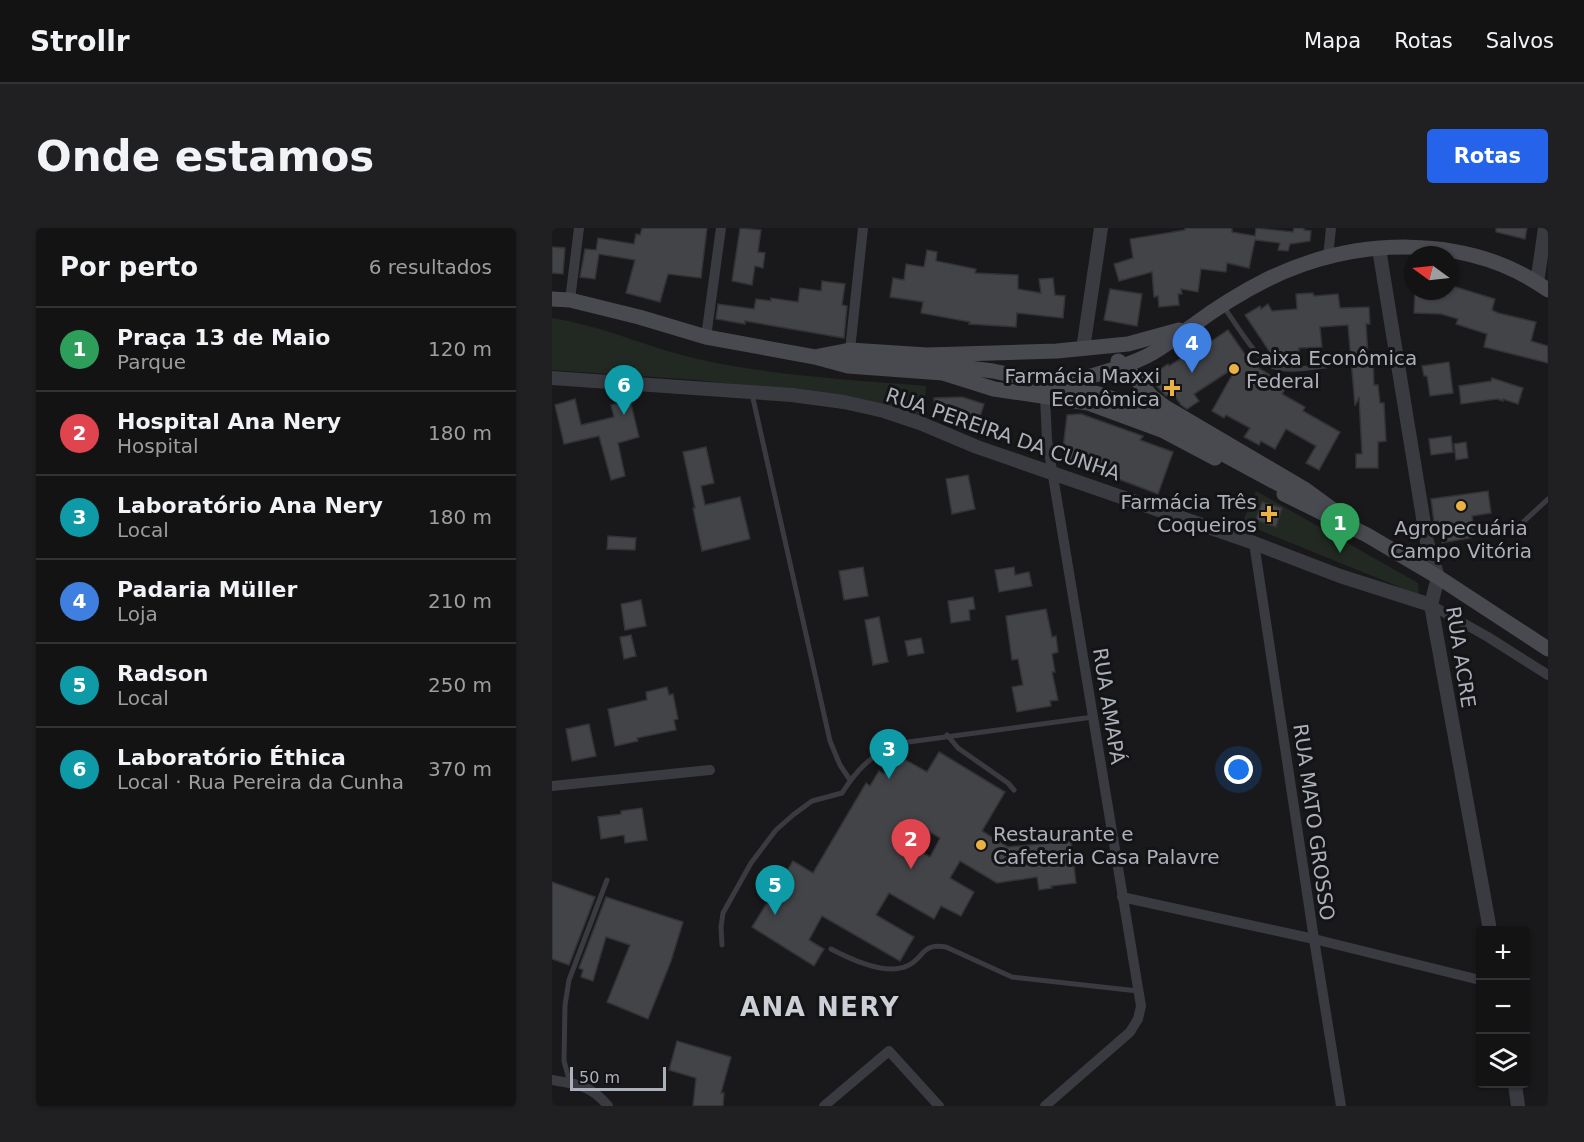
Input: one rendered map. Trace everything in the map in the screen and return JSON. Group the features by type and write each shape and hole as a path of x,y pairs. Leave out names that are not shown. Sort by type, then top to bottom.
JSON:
{"main road":[{"path":"1017,393 1068,382 1148,356 1222,305 1265,280 1328,257 1406,246 1444,249 1501,263 1543,286"},
{"path":"552,299 570,300 639,317 706,337 815,357 848,366 943,373 994,389 1117,409 1126,407 1132,397 1136,380 1148,356"},
{"path":"815,357 850,354 927,356 1010,354 1091,348 1128,344 1191,327"},
{"path":"1091,348 1124,365 1152,397 1165,407 1306,490 1367,535"},
{"path":"850,354 993,371 1107,397 1158,419 1301,496 1438,577 1548,649"},
{"path":"994,389 994,376 997,368 1004,357 1010,354"},
{"path":"1102,406 1164,431 1367,535"}],"street":[{"path":"570,300 579,228"},
{"path":"706,337 721,228"},
{"path":"850,354 863,228"},
{"path":"1091,348 1101,228"},
{"path":"1328,257 1330,228"},
{"path":"1543,286 1545,228"},
{"path":"1379,249 1427,542 1438,577"},
{"name":"RUA PEREIRA DA CUNHA","path":"552,378 751,392 844,402 884,411 920,423 977,447 1254,543 1340,576 1431,605 1488,637 1548,675"},
{"name":"RUA AMAPÁ","path":"1045,397 1047,440 1141,1006 1138,1019 1130,1032 1045,1106"},
{"name":"RUA MATO GROSSO","path":"1254,543 1341,1106"},
{"name":"RUA ACRE","path":"1438,577 1431,605 1489,926"},
{"path":"552,786 710,770"},
{"path":"1122,897 1314,939 1476,979"},
{"path":"824,1106 889,1051 939,1106"},
{"path":"552,1080 588,1088 598,1094 608,1106"},
{"path":"1516,1088 1518,1106"}],"lane":[{"path":"1222,305 1264,362 1275,368 1326,366"},
{"path":"751,392 830,741 840,765 850,780"},
{"path":"1520,525 1548,499"},
{"path":"722,945 723,913 751,862 776,830 812,801 842,793 850,780 873,756 886,748 947,735 1093,717"},
{"path":"947,735 958,748 1008,783 1014,790"},
{"path":"1085,835 1111,833"},
{"path":"570,1083 564,1061 565,1005 569,980 607,880"},
{"path":"831,949 854,962 871,967 897,969 908,966 927,948 946,947 1012,977 1140,992"}],"shaded area":[{"path":"552,318 590,326 702,360 814,377 926,386 925,418 856,398 697,380 552,370"},
{"path":"1256,491 1418,583 1419,595 1242,523"}],"building":[{"path":"642,228 707,228 701,278 668,274 660,302 626,293 635,260 599,254 595,279 580,277 585,249 596,250 598,238 634,244 636,234 640,235"},
{"path":"740,228 761,230 758,252 765,253 763,268 755,266 752,285 732,281"},
{"path":"1185,228 1232,228 1232,232 1255,236 1256,228 1293,232 1294,228 1304,228 1304,230 1311,231 1310,241 1290,244 1288,251 1278,250 1280,243 1255,240 1249,268 1227,263 1226,272 1201,269 1198,292 1181,289 1182,294 1178,294 1179,305 1159,307 1158,296 1154,297 1152,272 1119,281 1114,264 1133,258 1130,239 1185,230"},
{"path":"1496,228 1527,228 1525,239 1496,232"},
{"path":"552,247 565,248 563,274 552,273"},
{"path":"927,250 937,252 936,261 976,269 975,273 1018,275 1018,289 1041,293 1039,279 1053,278 1055,295 1065,296 1063,318 1017,313 1016,327 969,324 970,322 921,313 923,302 890,297 893,278 904,280 906,264 924,267"},
{"path":"822,281 845,284 842,305 847,306 844,338 745,321 745,324 716,319 718,304 754,309 756,299 771,301 771,298 798,302 800,288 821,291"},
{"path":"1458,288 1495,299 1492,310 1536,322 1531,341 1548,346 1548,363 1484,347 1487,334 1456,324 1458,319 1441,314 1414,313 1415,300 1458,300"},
{"path":"1110,289 1142,294 1137,326 1104,320"},
{"path":"1313,293 1314,296 1338,294 1340,308 1369,307 1370,324 1366,324 1368,356 1373,355 1374,385 1378,385 1380,403 1384,403 1386,441 1378,442 1378,468 1356,468 1356,454 1362,454 1359,397 1355,406 1348,325 1320,327 1322,347 1299,348 1299,351 1281,353 1273,357 1245,315 1268,304 1272,311 1297,309 1296,294"},
{"path":"1228,330 1251,363 1287,386 1282,394 1305,407 1303,411 1340,432 1319,470 1306,463 1316,446 1286,429 1275,449 1261,441 1259,445 1244,437 1250,428 1226,415 1224,418 1212,411 1237,366 1194,394 1199,401 1187,409 1181,405 1172,392 1166,396 1148,377 1194,350 1195,352"},
{"path":"1449,362 1453,393 1430,396 1427,376 1424,376 1422,366"},
{"path":"1492,378 1523,388 1518,404 1497,399 1461,404 1459,386 1491,381"},
{"path":"962,397 984,404 979,420 958,413 935,414 934,398"},
{"path":"575,399 581,425 614,417 611,405 630,400 639,437 618,443 625,476 611,480 599,436 564,444 555,405"},
{"path":"1081,414 1143,436 1140,440 1173,452 1158,494 1073,462 1065,456 1063,449 1067,415"},
{"path":"1451,436 1453,452 1431,455 1429,439"},
{"path":"1466,442 1468,458 1456,460 1454,444"},
{"path":"706,447 714,483 701,486 705,505 740,497 750,539 702,551 683,452"},
{"path":"968,475 975,509 952,514 946,479"},
{"name":"Agropecuária Campo Vitória","path":"1488,491 1491,513 1472,516 1475,537 1442,543 1438,521 1434,522 1431,499"},
{"name":"Farmácia Três Coqueiros","path":"1262,502 1282,508 1276,527 1256,520"},
{"path":"608,536 636,538 635,550 607,549"},
{"path":"863,567 868,596 844,600 839,571"},
{"path":"1014,567 1015,575 1029,572 1032,586 999,592 995,570"},
{"path":"973,597 975,609 969,610 970,620 951,623 948,601"},
{"path":"641,600 646,626 625,630 621,604"},
{"path":"1046,609 1052,637 1056,636 1058,652 1052,654 1055,672 1052,672 1058,700 1050,701 1051,706 1017,712 1012,687 1023,685 1018,659 1012,660 1006,616"},
{"path":"879,617 888,662 873,665 865,620"},
{"path":"631,635 636,656 624,659 620,637"},
{"path":"921,638 924,653 908,656 905,641"},
{"path":"667,687 669,695 673,694 678,719 674,720 676,730 637,738 638,741 615,746 608,709 647,700 646,692"},
{"path":"589,724 596,756 572,761 566,729"},
{"path":"939,752 1005,792 982,831 1008,847 1071,841 1076,883 1039,890 1037,877 997,883 960,861 950,878 974,892 961,916 941,906 934,919 889,893 876,915 914,937 900,961 822,916 809,940 824,949 814,966 752,927 793,861 813,873 866,783 870,786 879,771 884,774 895,754 927,772","holes":["923,828 940,838 930,857 912,847"]},
{"path":"642,808 647,840 625,843 624,835 601,839 598,817"},
{"path":"552,882 595,897 569,965 552,959"},
{"path":"606,897 683,922 671,961 648,1019 607,1002 630,945 606,937 593,981 581,977 583,970 579,968"},
{"path":"677,1041 731,1057 721,1093 724,1093 723,1106 693,1106 696,1078 669,1070"}],"place":[{"name":"Caixa Econômica Federal","path":"1234,369"},
{"name":"Padaria Müller","path":"1192,373"},
{"name":"Farmácia Maxxi Econômica","path":"1172,388"},
{"name":"Laboratório Éthica","path":"624,415"},
{"name":"Agropecuária Campo Vitória","path":"1461,506"},
{"name":"Farmácia Três Coqueiros","path":"1269,514"},
{"name":"Praça 13 de Maio","path":"1340,553"},
{"name":"Laboratório Ana Nery","path":"889,779"},
{"name":"Restaurante e Cafeteria Casa Palavre","path":"981,845"},
{"name":"Hospital Ana Nery","path":"911,869"},
{"name":"Radson","path":"775,915"}],"district":[{"name":"ANA NERY","path":"820,1007"}]}
